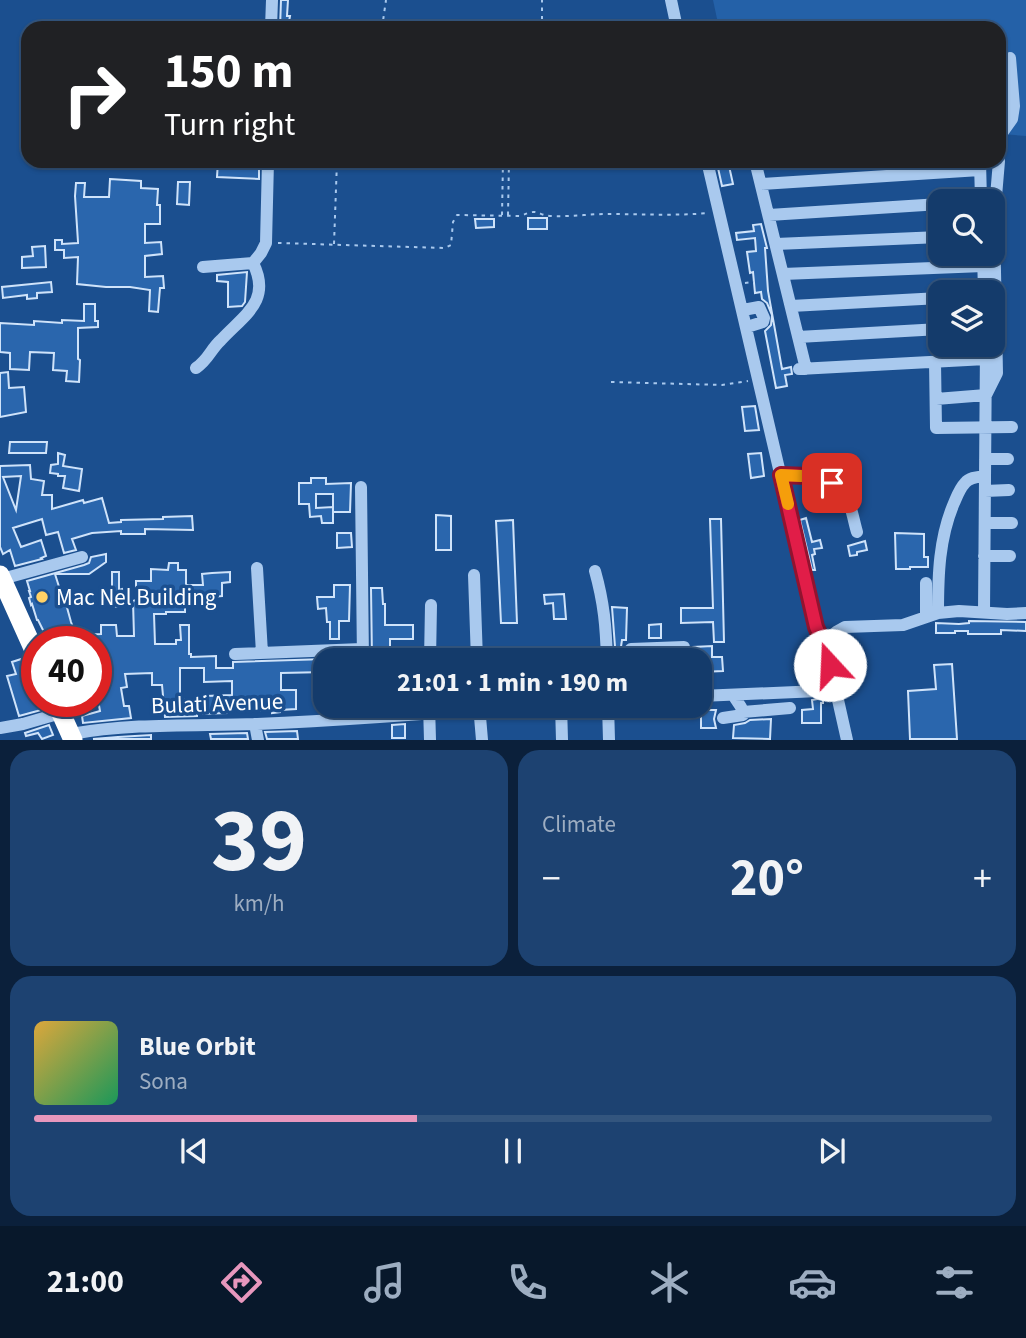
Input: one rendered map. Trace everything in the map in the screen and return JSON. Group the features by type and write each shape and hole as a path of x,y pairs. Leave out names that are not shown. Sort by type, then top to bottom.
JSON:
{"highway":[{"path":"1,577 23,626"},
{"path":"63,717 72,737"}],"street":[{"path":"271,21 272,0"},
{"path":"671,0 676,21"},
{"path":"1006,127 1012,119 1014,106 1010,58"},
{"path":"254,263 266,243 268,168"},
{"path":"709,168 816,627 827,651 847,740"},
{"path":"757,168 798,337 802,369 986,359 984,612"},
{"path":"761,184 956,168"},
{"path":"980,168 981,189"},
{"path":"986,395 997,373 994,220 998,168"},
{"path":"769,215 928,205"},
{"path":"776,244 928,238"},
{"path":"203,267 254,263"},
{"path":"196,368 205,362 218,342 255,305 260,287 254,263"},
{"path":"783,274 928,264"},
{"path":"791,306 928,299"},
{"path":"743,310 759,307 764,318 761,324 747,327"},
{"path":"798,337 928,330"},
{"path":"935,362 936,428 1012,427"},
{"path":"936,398 986,395"},
{"path":"985,459 1008,459"},
{"path":"781,475 808,476 832,483 841,489 857,532"},
{"path":"932,615 940,552 952,509 966,481 985,476"},
{"path":"361,487 362,648"},
{"path":"985,491 1009,490"},
{"path":"985,523 1012,523"},
{"path":"984,556 1010,556"},
{"path":"1,577 82,557"},
{"path":"257,568 262,653"},
{"path":"595,571 606,619 607,648"},
{"path":"474,575 477,648"},
{"path":"926,583 932,615"},
{"path":"430,648 431,605"},
{"path":"827,651 836,632 845,627 904,625 932,615 1026,613"},
{"path":"658,648 684,647"},
{"path":"235,654 313,654"},
{"path":"712,696 819,691 833,680"},
{"path":"733,695 743,712"},
{"path":"723,718 739,716 743,712 790,708"},
{"path":"0,728 23,724 38,717"},
{"name":"Bulati Avenue","path":"72,737 124,728 255,724 313,717"},
{"path":"429,718 430,740"},
{"path":"480,718 482,740"},
{"path":"561,718 562,740"},
{"path":"608,718 608,740"},
{"path":"255,724 258,740"}],"path":[{"path":"383,21 385,0"},
{"path":"542,0 542,21"},
{"path":"334,245 337,168"},
{"path":"502,216 503,168"},
{"path":"508,216 509,168"},
{"path":"266,243 445,248 451,246 453,222 457,215 521,216 539,212 548,217 720,213"},
{"path":"611,382 722,385 759,380"}],"shaded area":[{"path":"713,0 1026,0 1026,136 1006,134 1006,21 718,21"}],"building":[{"path":"281,0 288,0 289,21 280,21"},
{"path":"218,168 259,168 259,179 217,177"},
{"path":"718,168 729,168 733,184 722,186"},
{"path":"110,179 141,181 141,188 158,189 160,224 145,224 145,243 161,242 162,254 145,256 145,277 163,276 164,288 160,288 158,312 149,311 150,290 77,284 78,257 64,258 64,250 55,250 55,240 62,240 62,244 78,243 76,183 85,183 84,197 109,197"},
{"path":"178,182 190,182 189,205 177,204"},
{"path":"528,218 547,218 547,229 528,229"},
{"path":"475,219 494,219 494,227 476,228"},
{"path":"761,224 767,248 768,291 782,369 791,367 792,374 785,375 787,386 776,388 765,331 771,325 772,315 767,303 762,299 761,292 755,293 747,252 756,251 755,238 737,240 736,233 754,231 753,225"},
{"path":"45,246 46,267 22,268 22,257 33,256 32,247"},
{"path":"247,272 245,302 242,306 228,307 228,282 217,281 217,275"},
{"path":"51,282 52,292 37,293 37,298 27,299 27,295 3,298 2,287"},
{"path":"84,304 95,304 95,321 98,321 98,327 78,328 79,382 66,381 67,371 53,370 54,353 30,352 29,370 10,369 10,353 0,352 0,323 34,325 34,321 84,321"},
{"path":"8,372 9,388 24,387 26,412 0,417 0,373"},
{"path":"755,406 759,430 745,431 742,407"},
{"path":"10,442 47,442 46,453 9,453"},
{"path":"58,453 65,455 63,466 82,469 79,491 63,488 65,476 50,473 51,465 58,464"},
{"path":"761,453 764,476 751,478 748,454"},
{"path":"30,465 31,479 44,481 42,495 52,495 52,509 83,500 84,503 102,498 109,523 192,516 193,530 145,529 145,534 121,534 121,531 92,533 72,539 76,550 64,553 58,532 46,535 42,519 13,528 21,547 41,540 46,556 15,566 10,550 3,554 0,547 0,466","holes":["21,476 16,510 3,477"]},
{"path":"311,478 326,478 326,484 351,483 350,512 333,512 333,523 322,523 321,516 310,517 309,504 299,504 299,483 311,483","holes":["316,494 333,494 333,507 316,508"]},
{"path":"436,515 451,516 451,550 436,550"},
{"path":"806,518 812,542 820,540 822,548 814,549 815,554 812,555 815,570 812,570 800,520"},
{"path":"710,519 721,519 724,642 714,642 713,622 681,623 681,608 713,608"},
{"path":"513,520 517,623 501,623 496,521"},
{"path":"337,533 351,533 352,547 337,548"},
{"path":"895,533 924,534 924,557 928,557 928,567 896,569"},
{"path":"865,541 867,550 850,556 848,546"},
{"path":"106,554 106,562 89,574 55,574 73,626 41,626 31,605 27,581 89,563 91,557"},
{"path":"169,563 178,563 178,570 186,570 186,585 203,585 202,574 212,573 230,572 230,582 222,583 222,596 209,597 209,601 185,602 185,612 154,614 155,644 176,644 176,640 181,640 180,625 189,625 189,654 191,657 216,656 216,668 233,668 233,662 313,659 313,672 281,673 281,690 296,690 296,709 272,713 272,710 252,711 252,708 227,709 227,713 165,717 162,685 152,685 152,673 125,674 127,687 121,688 124,706 129,706 131,718 83,723 82,717 112,717 112,626 101,625 116,625 117,636 134,636 133,601 136,600 136,581 151,581 151,569 168,570","holes":["180,668 204,668 204,682 232,681 232,695 180,700"]},
{"path":"112,572 119,572 119,590 122,589 124,606 110,607"},
{"path":"334,585 350,585 349,621 339,621 339,639 330,639 330,622 327,622 326,608 318,609 317,597 334,597"},
{"path":"371,588 382,588 385,625 413,625 413,639 390,639 390,648 372,648"},
{"path":"564,594 566,619 554,619 553,603 545,604 544,595"},
{"path":"612,607 627,608 626,640 622,640 621,648 615,648"},
{"path":"969,621 1026,622 1026,631 1001,630 1001,634 968,634 968,631 936,633 936,623 959,624"},
{"path":"661,624 661,638 649,638 649,625"},
{"path":"712,657 722,657 723,671 712,671"},
{"path":"21,659 19,716 7,676 16,674 12,662"},
{"path":"952,664 957,739 910,739 908,691 936,689 934,665"},
{"path":"823,698 821,723 802,723 802,710 813,709 812,700"},
{"path":"712,710 716,710 716,728 701,728 701,718 712,718"},
{"path":"771,719 770,739 733,738 734,725 750,720"},
{"path":"405,724 405,738 392,738 392,725"},
{"path":"49,725 53,735 42,739 38,733 26,736 25,733"},
{"path":"297,731 298,739 267,739 265,732"},
{"path":"247,733 248,739 211,739 210,734"},
{"path":"151,735 151,739 93,739 118,737"}],"slow traffic":[{"path":"788,504 781,475 801,476"}],"place":[{"name":"Mac Nel Building","path":"42,597"}],"route":[{"path":"830,665 816,627 781,475 808,476 832,483"}]}
